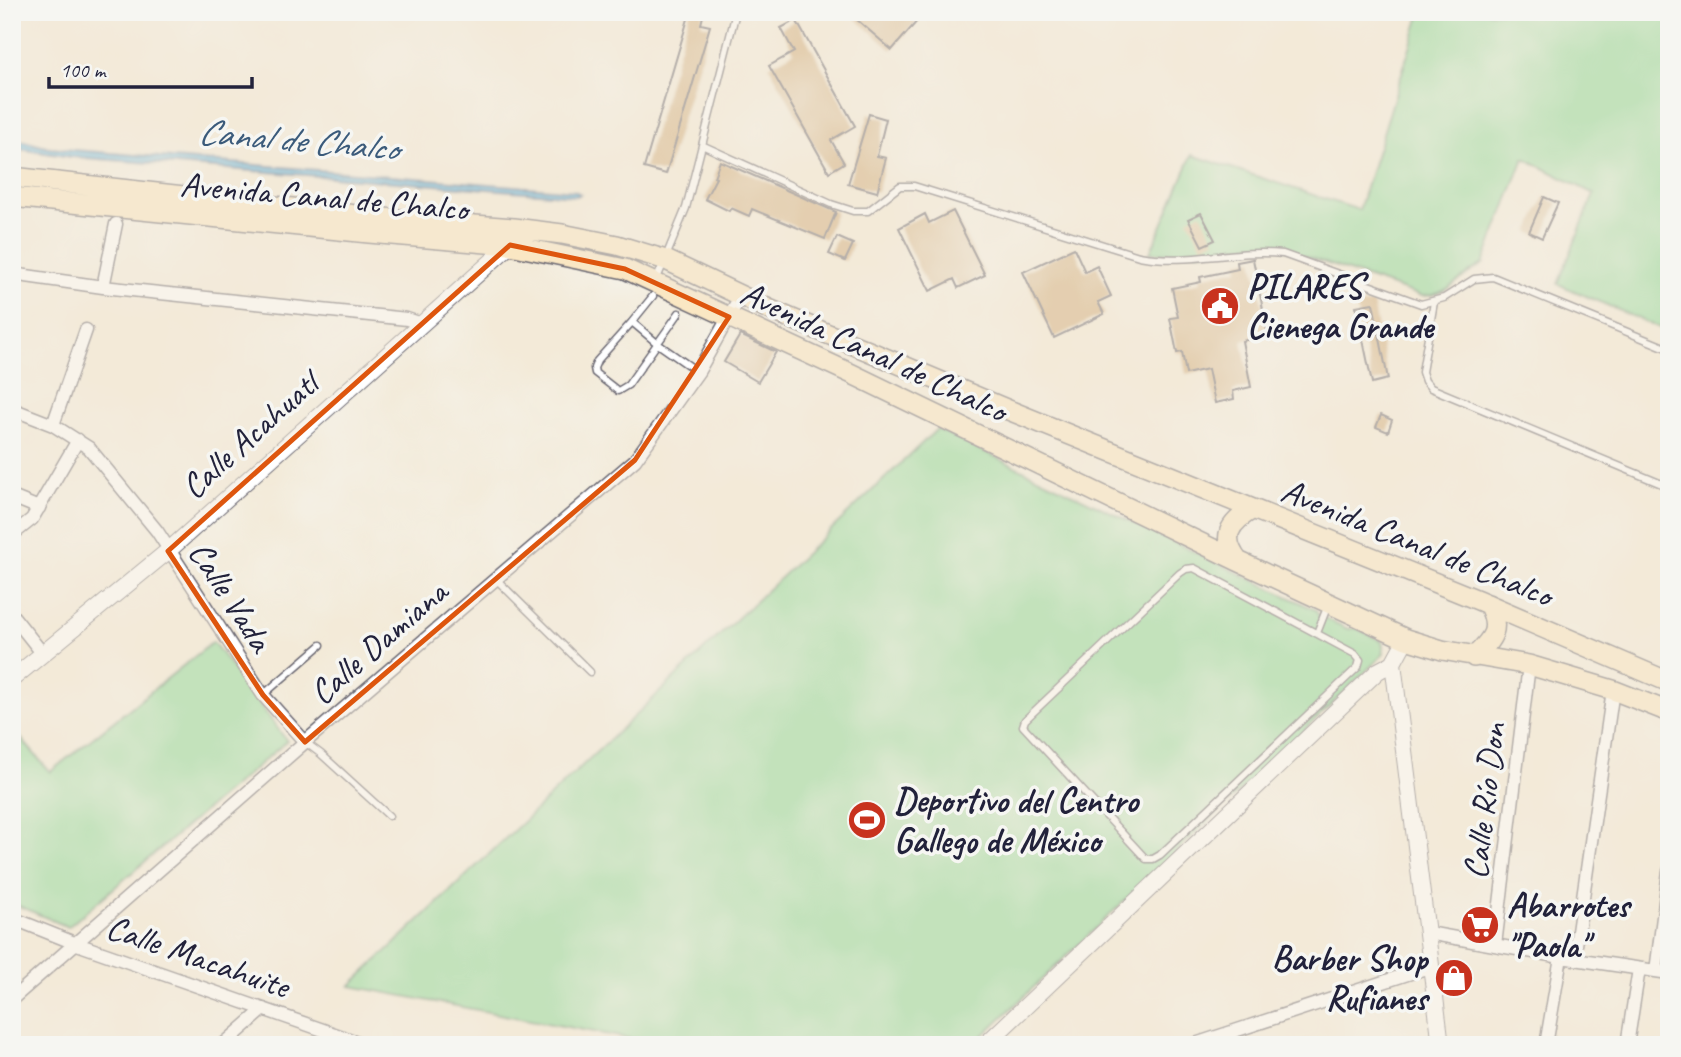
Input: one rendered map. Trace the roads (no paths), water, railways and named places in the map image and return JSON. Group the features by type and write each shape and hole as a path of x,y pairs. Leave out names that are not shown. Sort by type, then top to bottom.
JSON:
{"main road":[{"name":"Avenida Canal de Chalco","path":"12,177 383,218 512,236 625,269 654,289 729,317 1406,639 1474,657 1529,665 1613,690 1669,712"},
{"name":"Avenida Canal de Chalco","path":"12,197 369,233 512,236 562,234 617,245 666,260 771,310 1006,409 1488,604 1669,682"},
{"path":"1238,561 1228,549 1230,532 1236,518 1252,509"},
{"path":"1474,657 1492,639 1495,626 1488,604"}],"street":[{"path":"103,287 116,223"},
{"name":"Calle Acahuatl","path":"12,679 168,551 422,324 512,236"},
{"path":"12,274 103,287 407,319 422,324"},
{"name":"Calle Damiana","path":"12,999 305,742 635,460 698,372 741,295"},
{"path":"52,425 86,330"},
{"name":"Calle Vada","path":"12,409 52,425 89,448 157,531 263,695 305,742"},
{"path":"12,536 32,519 78,440"},
{"path":"12,497 39,508"},
{"path":"12,615 43,654"},
{"path":"985,1045 1378,671 1393,663 1406,639"},
{"path":"1393,663 1441,1045"},
{"name":"Calle Río Don","path":"1495,945 1529,665"},
{"path":"1546,1045 1567,958 1613,690"},
{"path":"1428,933 1662,972 1669,872"},
{"name":"Calle Macahuite","path":"12,918 77,944 366,1045"},
{"path":"1192,1045 1432,965"},
{"path":"1627,1045 1639,969"},
{"path":"223,1045 264,1009"}],"lane":[{"path":"679,313 622,390 618,391 595,373 597,362 632,322 654,289 687,208 736,12"},
{"path":"704,146 831,204 853,211 867,211 900,186 914,186 1139,256 1164,261 1260,252 1283,254 1421,304 1434,302 1474,279 1493,277 1669,349"},
{"path":"1434,302 1422,372 1424,381 1430,388 1669,487"},
{"path":"632,322 698,372"},
{"path":"1194,568 1317,633 1356,653 1360,660 1358,667 1153,859 1146,859 1024,730 1025,720 1186,569 1194,568"},
{"path":"495,578 590,672"},
{"path":"1317,633 1329,604"},
{"path":"263,695 321,645"},
{"path":"305,742 389,817"}],"water":[{"path":"12,138 50,148 575,191 580,194 577,196 72,157 12,148"}],"place":[{"name":"PILARES Cienega Grande","path":"1220,306"},
{"name":"Deportivo del Centro Gallego de México","path":"867,820"},
{"name":"Abarrotes \"Paola\"","path":"1480,925"},
{"name":"Barber Shop Rufianes","path":"1454,978"}],"water label":[{"name":"Canal de Chalco","path":"298,139"}]}
